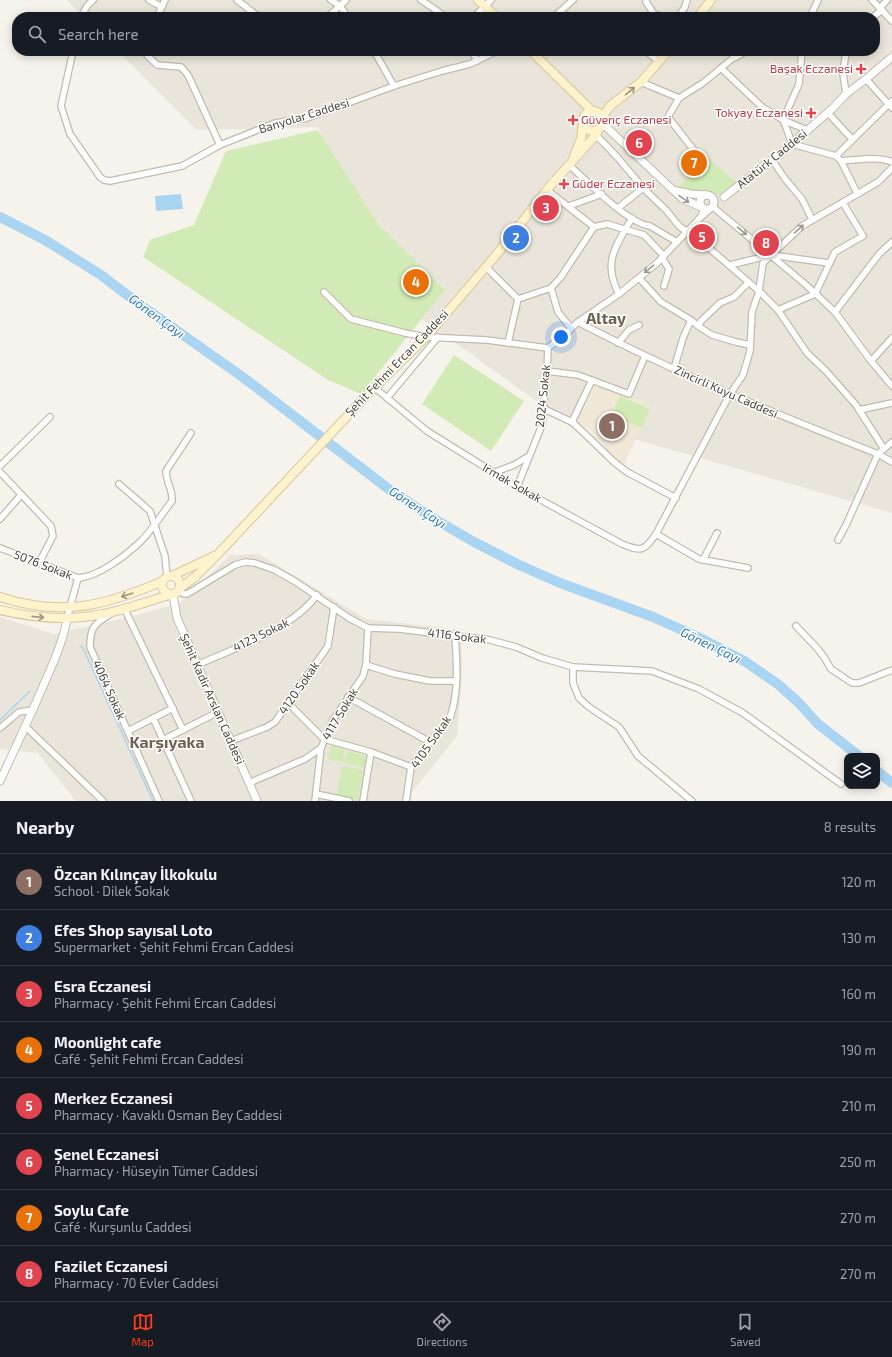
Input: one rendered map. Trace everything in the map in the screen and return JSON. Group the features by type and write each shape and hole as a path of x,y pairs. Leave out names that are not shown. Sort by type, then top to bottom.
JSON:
{"main road":[{"path":"478,0 491,12"},
{"path":"702,12 711,0"},
{"path":"536,56 576,95 592,111 598,113 601,123 596,130 589,130 584,126 584,119 576,95"},
{"name":"Şehit Fehmi Ercan Caddesi","path":"176,592 195,577 218,554 366,395 426,336 486,267 547,190 596,135 610,106 641,82 664,56"},
{"path":"584,119 589,112 592,111"},
{"name":"Şehit Fehmi Ercan Caddesi","path":"569,165 581,139 584,119"},
{"name":"Şehit Fehmi Ercan Caddesi","path":"0,597 35,606 70,608 104,602 128,595 218,554"},
{"path":"167,578 179,580 180,582 176,592 167,594 163,590 162,584 167,578"},
{"path":"0,610 34,617 67,618 91,616 121,609 176,592"}],"street":[{"path":"84,12 93,0"},
{"path":"149,0 162,8"},
{"path":"160,12 166,0"},
{"path":"237,0 253,12"},
{"path":"331,0 340,6 344,12"},
{"path":"333,12 346,0"},
{"path":"421,0 439,12"},
{"path":"479,12 492,0"},
{"path":"646,0 651,12"},
{"path":"682,12 685,7 686,0"},
{"path":"812,12 818,0"},
{"path":"872,0 892,21"},
{"path":"878,12 887,0"},
{"path":"560,12 569,1"},
{"name":"Banyolar Caddesi","path":"72,56 61,106 70,134 100,177 104,180 110,181 182,166 220,145 275,123 307,118 394,86 476,61 486,56"},
{"path":"148,56 157,65 181,67 188,75 220,145"},
{"path":"377,56 394,86"},
{"path":"474,56 476,61"},
{"path":"652,56 659,62"},
{"path":"700,158 668,117 679,98 703,83 739,56"},
{"path":"802,56 799,84 783,120 792,144 836,156 841,161 857,193"},
{"path":"845,56 843,73 846,94"},
{"name":"Atatürk Caddesi","path":"709,207 792,144 828,113 846,94 892,57"},
{"path":"722,69 760,106 783,120 807,130"},
{"path":"836,156 891,104 866,79"},
{"path":"641,82 679,98"},
{"path":"828,113 852,140"},
{"path":"601,123 684,199 709,207 771,256 835,312 871,361 892,386"},
{"path":"596,135 679,226 688,231 730,265 778,310 807,353 826,371 859,410 884,449"},
{"path":"841,161 861,159 886,160 892,162"},
{"path":"772,160 802,199 812,219"},
{"path":"569,165 618,208 632,218 650,226 677,242"},
{"path":"771,256 802,226 878,182 892,168"},
{"path":"618,208 644,188"},
{"path":"547,190 594,227"},
{"path":"673,190 691,194 709,195 716,198 724,197"},
{"path":"569,206 602,194"},
{"path":"709,195 702,196 700,201 700,206 709,207"},
{"path":"324,292 351,319 405,333 438,338 487,340 548,348 578,322 619,294 663,257 709,207 714,200 709,195"},
{"path":"778,310 815,294 835,252 863,236 843,203"},
{"path":"619,294 613,281 611,262 613,253 632,218"},
{"path":"518,299 551,288 561,277 594,227 608,224 644,235 654,244 669,269 664,286"},
{"path":"835,312 879,254 892,242"},
{"path":"730,265 771,256 811,260 829,264"},
{"name":"Irmak Sokak","path":"374,387 427,431 493,473 622,544 631,548 639,549 647,547 676,498 730,394 743,375 750,351 752,312 759,291 763,264 771,256"},
{"path":"486,267 518,299"},
{"path":"639,278 661,302 712,335 750,345"},
{"path":"698,326 701,320 720,303 734,297 748,283"},
{"path":"551,288 558,312 571,328"},
{"path":"508,343 518,299"},
{"path":"674,369 683,338 691,320"},
{"name":"Zincirli Kuyu Caddesi","path":"578,322 645,356 730,394 878,454 892,462"},
{"path":"618,343 630,330 639,325"},
{"path":"388,398 438,338"},
{"path":"871,361 892,338"},
{"name":"2024 Sokak","path":"517,487 542,425 548,348"},
{"path":"547,371 578,375 629,394 645,356"},
{"path":"572,422 592,380"},
{"path":"859,410 892,403"},
{"path":"544,409 572,422 614,462 628,472 676,498"},
{"path":"0,466 50,417"},
{"name":"5076 Sokak","path":"0,548 78,578 86,578 112,564 140,542 172,501 166,471 191,433"},
{"path":"838,540 878,454 892,442"},
{"path":"493,473 514,465 529,456"},
{"path":"0,472 50,526 53,536 39,563"},
{"path":"119,484 150,511 165,556 167,578"},
{"path":"0,519 21,495"},
{"path":"703,560 717,533"},
{"path":"656,534 699,559 748,568"},
{"name":"4116 Sokak","path":"176,592 187,594 235,564 250,562 275,570 317,595 358,624 368,628 399,629 490,640 516,647 542,658 573,668 652,671 699,689 744,713 841,784"},
{"path":"0,781 26,727 50,670 66,626 78,578"},
{"name":"Şehit Kadir Arslan Caddesi","path":"176,592 177,618 258,801"},
{"name":"4123 Sokak","path":"197,665 276,630 309,606 317,595"},
{"name":"4120 Sokak","path":"231,741 268,727 275,722 289,704 328,646 334,608"},
{"path":"121,609 183,730"},
{"name":"4064 Sokak","path":"121,609 97,622 93,628 90,638 90,647 159,801"},
{"path":"796,626 817,648 831,669 852,683 859,683 892,670"},
{"name":"4117 Sokak","path":"315,801 321,748 333,720 363,676 366,665 368,628"},
{"name":"4105 Sokak","path":"406,801 411,767 450,718 453,709 457,661 455,636"},
{"path":"366,665 395,674 430,681 456,681"},
{"path":"573,668 573,684 579,698 619,727 638,756 692,801"},
{"path":"348,697 430,742"},
{"path":"289,704 324,739 372,752 411,767"},
{"path":"128,731 173,708"},
{"path":"0,728 19,712 33,710"},
{"path":"163,740 218,712"},
{"path":"153,718 191,801"},
{"path":"26,727 103,801"},
{"path":"249,783 305,759 321,748"},
{"path":"363,801 372,752"},
{"path":"316,794 349,801"}],"shaded area":[{"path":"67,0 892,0 892,513 560,418 390,296 318,127 197,130 123,56 880,56 880,12 79,12"},
{"path":"596,381 651,405 623,468 591,430 575,422"},
{"path":"259,554 366,619 462,630 462,676 457,736 412,792 411,801 76,801 38,753 0,749 0,617 54,634 129,617 180,603 230,555"}],"green space":[{"path":"318,130 378,224 445,290 361,394 328,380 143,257 150,240 194,225 226,151"},
{"path":"707,157 737,183 722,195 677,189"},
{"path":"454,355 524,401 491,451 422,404"},
{"path":"620,396 650,409 642,428 611,416"},
{"path":"331,746 345,749 343,762 328,760"},
{"path":"347,751 367,756 364,768 344,763"},
{"path":"342,766 364,770 358,800 336,796"}],"water":[{"path":"181,194 183,209 156,211 155,196"}],"waterway":[{"name":"Gönen Çayı","path":"0,217 45,240 101,275 135,301 244,378 390,490 431,517 474,542 517,564 560,583 653,617 700,638 746,662 779,685 799,703 818,724 855,753"},
{"path":"80,646 83,648 153,801"},
{"path":"0,720 30,691"},
{"name":"Gönen Çayı","path":"880,773 892,783"}],"place":[{"name":"Başak Eczanesi","path":"861,69"},
{"name":"Tokyay Eczanesi","path":"811,113"},
{"name":"Güvenç Eczanesi","path":"573,120"},
{"name":"Şenel Eczanesi","path":"639,143"},
{"name":"Soylu Cafe","path":"694,163"},
{"name":"Güder Eczanesi","path":"564,184"},
{"name":"Esra Eczanesi","path":"546,208"},
{"name":"Merkez Eczanesi","path":"702,237"},
{"name":"Efes Shop sayısal Loto","path":"516,238"},
{"name":"Fazilet Eczanesi","path":"766,243"},
{"name":"Moonlight cafe","path":"416,282"},
{"name":"Özcan Kılınçay İlkokulu","path":"612,426"}],"district":[{"name":"Altay","path":"606,318"},
{"name":"Karşıyaka","path":"167,742"}]}
